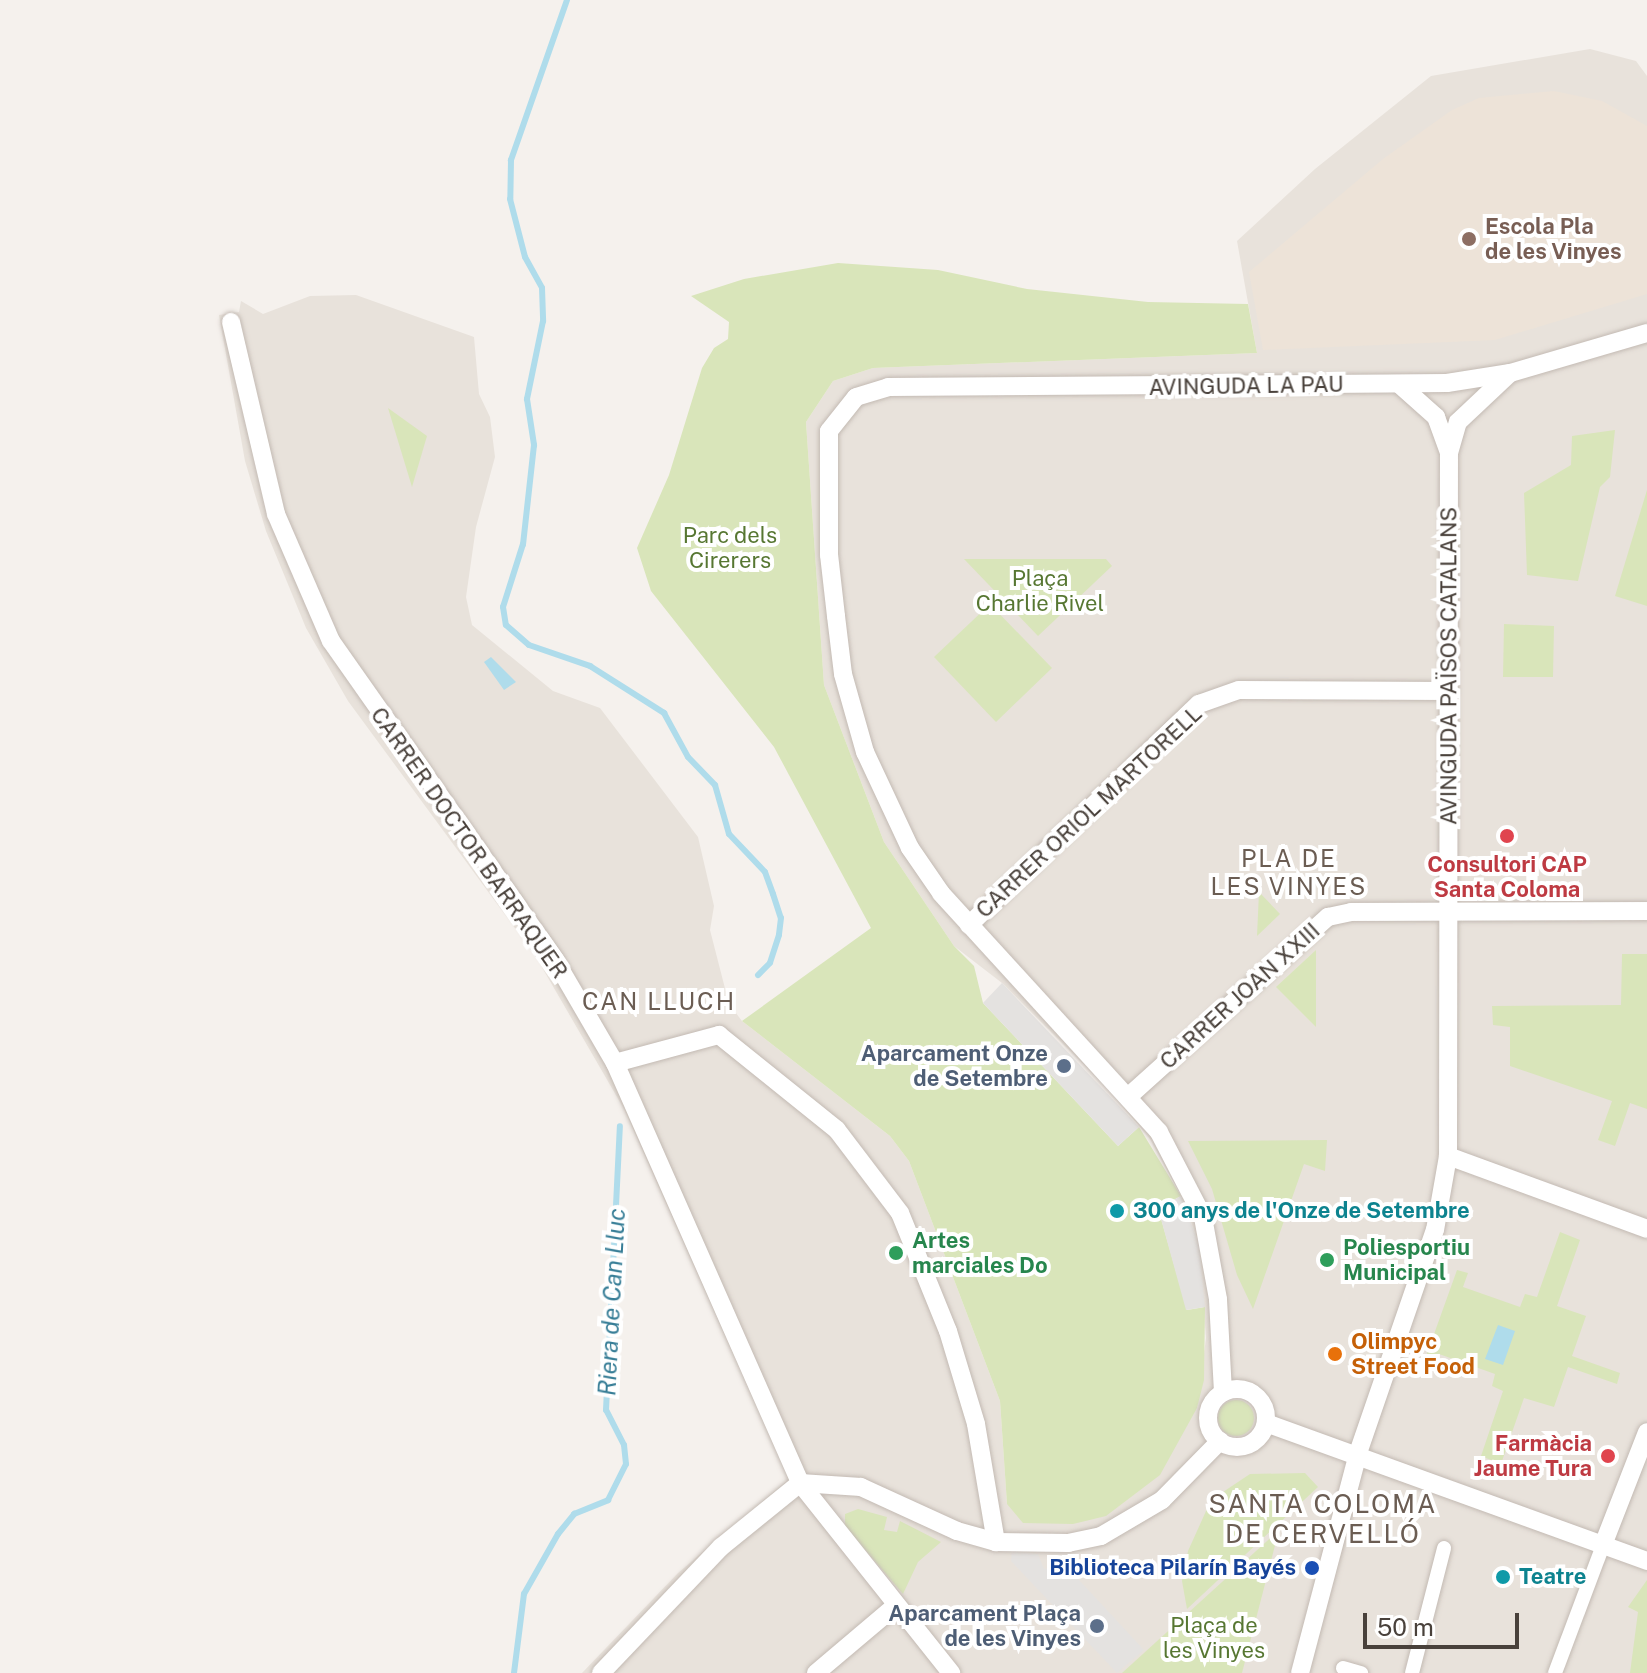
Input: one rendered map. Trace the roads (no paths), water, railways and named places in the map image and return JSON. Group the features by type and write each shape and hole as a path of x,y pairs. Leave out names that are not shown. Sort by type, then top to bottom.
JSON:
{"street":[{"name":"CARRER DOCTOR BARRAQUER","path":"231,322 276,514 331,641 363,694 555,960 615,1063 800,1483 894,1607 951,1673"},
{"name":"AVINGUDA LA PAU","path":"969,925 910,848 875,777 850,706 829,555 827,482 829,431 845,407 871,390 888,387 1447,383 1510,373 1647,333"},
{"name":"AVINGUDA PAÏSOS CATALANS","path":"1300,1673 1358,1453 1435,1230 1448,1156 1449,453 1458,422 1510,373"},
{"name":"AVINGUDA PAÏSOS CATALANS","path":"1399,384 1436,417 1449,453"},
{"name":"CARRER ORIOL MARTORELL","path":"969,925 1199,704 1239,690 1449,691"},
{"name":"CARRER JOAN XXIII","path":"1129,1096 1324,919 1351,912 1647,911"},
{"path":"969,925 1159,1132 1203,1217 1218,1299 1223,1392 1208,1415 1220,1441"},
{"path":"615,1063 719,1035 837,1130 900,1213 948,1331 976,1424 996,1542"},
{"path":"1448,1156 1647,1229"},
{"path":"1223,1392 1242,1389 1258,1397 1266,1423"},
{"path":"1220,1441 1247,1445 1266,1423"},
{"path":"1266,1423 1358,1453 1647,1561"},
{"path":"1555,1673 1647,1432"},
{"path":"601,1673 721,1547 800,1483 861,1487 957,1531 996,1542 1068,1543 1101,1536 1162,1500 1220,1441"},
{"path":"1412,1673 1444,1548"},
{"path":"816,1673 894,1607"},
{"path":"1343,1668 1361,1673"}],"water":[{"path":"491,657 516,682 504,690 484,662"},
{"path":"1498,1325 1515,1331 1503,1365 1485,1359"}],"waterway":[{"name":"Riera de Can Lluc","path":"567,0 511,160 510,199 525,257 542,288 543,321 527,399 534,445 523,544 503,607 506,625 529,645 590,666 664,713 688,757 715,785 729,834 765,872 773,894 781,918 779,935 770,963 758,975"},
{"name":"Riera de Can Lluc","path":"514,1673 524,1594 558,1534 574,1514 608,1500 626,1464 624,1445 606,1410 620,1126"}],"place":[{"name":"Escola Pla de les Vinyes","path":"1469,239"},
{"name":"Consultori CAP Santa Coloma","path":"1507,836"},
{"name":"Aparcament Onze de Setembre","path":"1064,1066"},
{"name":"300 anys de l'Onze de Setembre","path":"1117,1211"},
{"name":"Artes marciales Do","path":"896,1253"},
{"name":"Poliesportiu Municipal","path":"1327,1260"},
{"name":"Olimpyc Street Food","path":"1335,1354"},
{"name":"Farmàcia Jaume Tura","path":"1608,1456"},
{"name":"Biblioteca Pilarín Bayés","path":"1312,1568"},
{"name":"Teatre","path":"1503,1577"},
{"name":"Aparcament Plaça de les Vinyes","path":"1097,1626"}],"district":[{"name":"PLA DE LES VINYES","path":"1289,873"},
{"name":"CAN LLUCH","path":"659,1002"},
{"name":"SANTA COLOMA DE CERVELLÓ","path":"1323,1519"}],"park label":[{"name":"Parc dels Cirerers","path":"730,548"},
{"name":"Plaça Charlie Rivel","path":"1040,590"},
{"name":"Plaça de les Vinyes","path":"1214,1638"}]}
